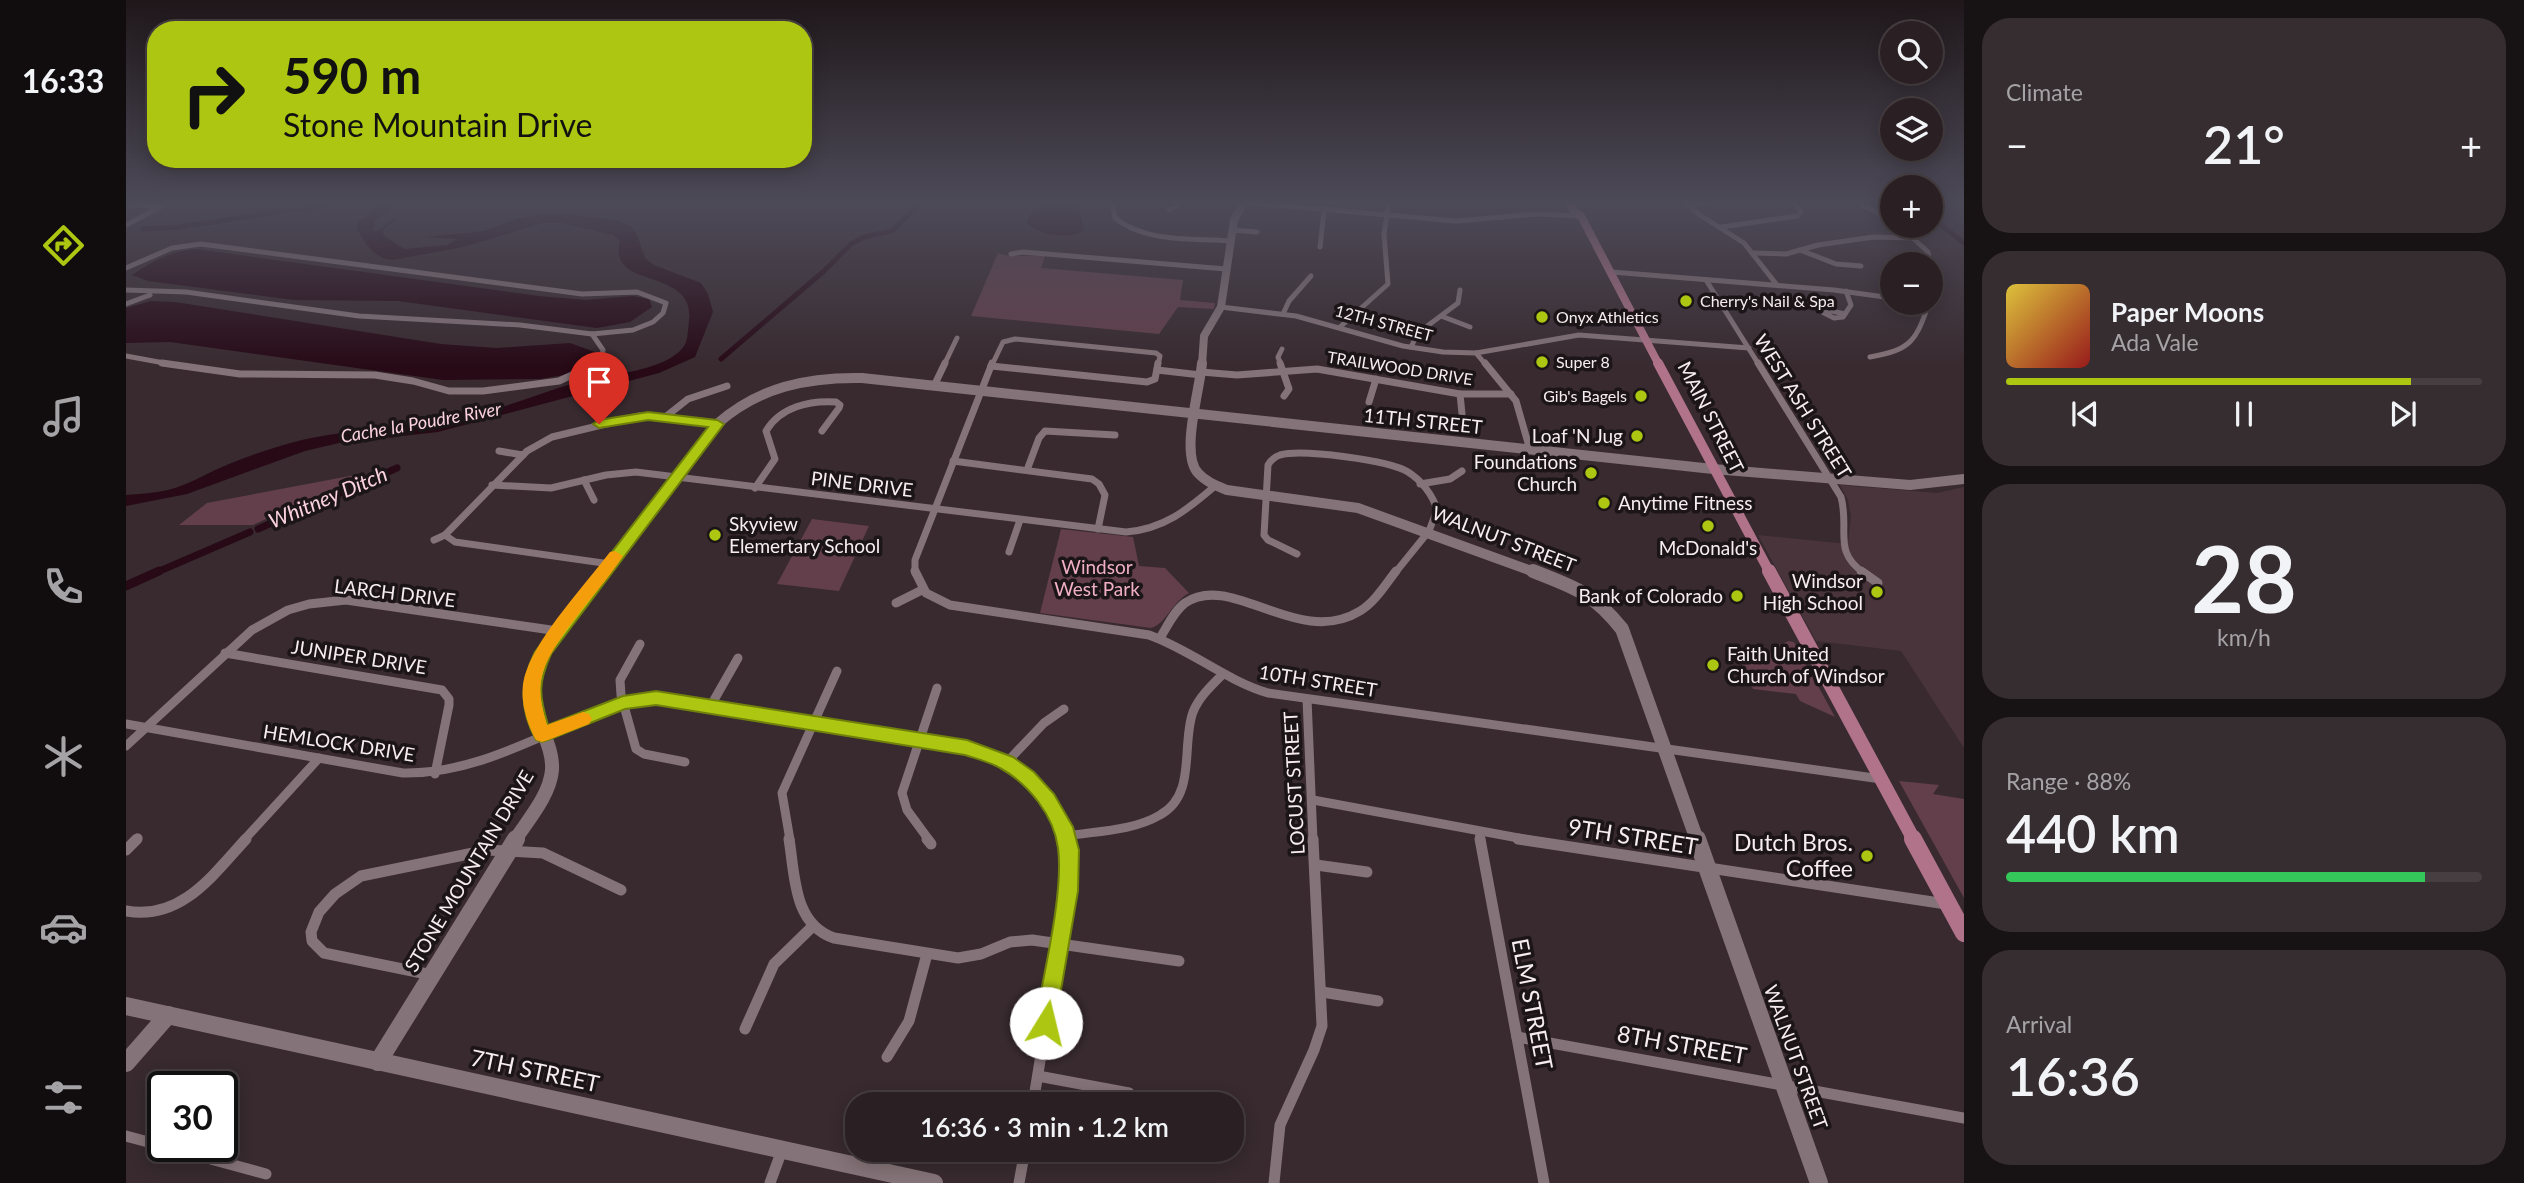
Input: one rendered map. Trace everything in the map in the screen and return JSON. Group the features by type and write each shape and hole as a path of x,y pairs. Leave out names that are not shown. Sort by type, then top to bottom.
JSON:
{"main road":[{"name":"MAIN STREET","path":"1604,257 1713,469 1964,933"}],"street":[{"path":"126,268 151,257"},
{"path":"126,290 186,292 359,316 491,323 592,334 633,330 653,322 663,313 666,303 657,296 639,292 582,294 302,257"},
{"path":"1085,257 1226,269"},
{"path":"1215,486 1199,475 1190,461 1189,453 1204,336 1221,307 1228,257"},
{"path":"1340,327 1388,284 1386,257"},
{"path":"1757,257 1777,285"},
{"path":"1819,257 1836,264 1861,266"},
{"path":"1612,272 1880,296"},
{"path":"1283,314 1287,300 1306,286 1311,276"},
{"name":"WEST ASH STREET","path":"1706,280 1830,479 1845,511 1841,550 1858,570 1878,583"},
{"path":"1411,347 1418,333 1458,303 1461,290"},
{"path":"1846,291 1851,301 1846,314"},
{"path":"126,304 156,293"},
{"name":"12TH STREET","path":"1221,307 1283,314 1411,347 1443,352 1476,353 1561,336 1749,348"},
{"path":"1870,357 1899,352 1912,345 1924,315"},
{"path":"1441,316 1470,327"},
{"path":"126,356 144,361 240,374 375,375 413,381 449,391 483,391 559,382 584,371 601,362 603,350 592,334"},
{"path":"934,386 957,338"},
{"path":"896,603 922,590 914,565 980,391 991,366 1004,338 1161,353 1154,382 991,366"},
{"path":"1282,349 1278,356 1289,388 1283,396"},
{"path":"1476,353 1511,394 1521,415 1530,450"},
{"name":"TRAILWOOD DRIVE","path":"1158,368 1237,375 1317,369 1460,394 1511,394"},
{"name":"STONE MOUNTAIN DRIVE","path":"378,1062 551,780 551,761 532,708 531,683 536,666 558,631 717,424 746,401 785,385 826,378 880,380"},
{"path":"1369,402 1376,379"},
{"name":"11TH STREET","path":"880,380 1713,469 1910,485 1964,479"},
{"path":"664,418 688,399 727,386"},
{"path":"1460,394 1462,414"},
{"path":"755,488 775,459 766,431 773,420 800,406 836,402 839,408 822,431"},
{"path":"434,540 445,535 523,454 545,439 630,417 717,424"},
{"path":"1027,470 1044,429 1115,435"},
{"path":"499,451 523,454"},
{"path":"1160,638 1185,603 1206,595 1229,596 1271,614 1301,622 1322,623 1347,618 1370,603 1427,531 1438,511 1410,472 1393,464 1285,454 1274,458 1268,465 1264,535 1268,540 1297,554"},
{"path":"953,461 1083,476 1100,483 1107,498 1098,529"},
{"name":"PINE DRIVE","path":"492,485 536,490 558,488 627,471 1020,520 1141,532 1164,525 1215,486"},
{"path":"1420,484 1450,479 1462,471"},
{"path":"584,480 594,500"},
{"name":"WALNUT STREET","path":"1215,486 1265,496 1358,508 1558,579 1602,604 1622,629 1819,1183"},
{"path":"1009,552 1020,520"},
{"path":"445,535 455,542 610,564"},
{"name":"10TH STREET","path":"922,590 937,601 959,608 1160,638 1256,691 1881,779"},
{"name":"LARCH DRIVE","path":"126,746 252,630 273,617 302,606 346,600 558,631"},
{"path":"640,644 622,671 620,680 623,703 636,748 644,754 685,762"},
{"name":"JUNIPER DRIVE","path":"225,653 442,690 449,699 449,705 435,774"},
{"path":"710,707 738,657"},
{"path":"837,671 785,783 782,799 800,904 813,926 834,938 927,954 965,957 1019,941 1179,961"},
{"path":"1066,836 1137,823 1162,815 1170,808 1183,787 1192,714 1207,690 1223,674"},
{"path":"931,844 907,810 903,799 904,783 937,688"},
{"name":"HEMLOCK DRIVE","path":"126,724 403,773 435,774 458,769 623,703 656,698 967,748 1007,762"},
{"name":"LOCUST STREET","path":"1274,1183 1274,1156 1282,1119 1319,1041 1322,1026 1307,699"},
{"path":"1035,1092 1070,871 1066,836 1058,815 1028,778 1007,762 1044,723 1064,709"},
{"path":"126,911 142,914 160,912 196,894 319,758"},
{"name":"9TH STREET","path":"1313,800 1397,814 1479,832 1949,905"},
{"name":"ELM STREET","path":"1479,832 1544,1183"},
{"path":"126,850 138,838"},
{"path":"432,975 324,953 312,940 311,933 317,917 327,901 343,886 361,876 488,850 510,849 543,853 621,890"},
{"name":"LOCUST STREET","path":"1316,865 1367,872"},
{"path":"745,1029 774,964 813,926"},
{"path":"887,1057 909,1021 927,954"},
{"path":"1322,992 1378,1001"},
{"name":"7TH STREET","path":"126,1006 934,1183"},
{"path":"126,1063 167,1014"},
{"name":"8TH STREET","path":"1517,1037 1964,1118"},
{"path":"1038,1076 1124,1092"},
{"path":"126,1136 147,1142"},
{"path":"770,1183 782,1150"},
{"path":"222,1162 266,1174"},
{"path":"1019,1183 1023,1162"}],"shaded area":[{"name":"Windsor High School","path":"1840,485 1937,493 1964,487 1964,748 1901,651 1816,641 1758,535 1848,544 1851,516 1848,500"}],"green space":[{"path":"996,257 1045,257 1041,268 1183,280 1180,300 1215,303 1214,309 1178,307 1159,334 971,316"},
{"path":"355,475 359,477 253,525 179,525 207,503"},
{"path":"812,519 869,526 839,591 777,584"},
{"name":"Windsor West Park","path":"1061,529 1133,537 1139,566 1165,568 1189,593 1161,622 1151,628 1040,613"},
{"path":"1789,641 1794,642 1835,717 1800,701 1796,694 1753,689 1735,649 1777,654 1774,647"},
{"path":"1899,781 1939,785 1933,794 1964,799 1964,898"}],"water":[{"path":"162,257 256,257 539,296 586,300 633,296 649,299 652,307 630,322 597,328 398,301 294,300 148,281 132,275"},
{"path":"382,257 408,257 393,260"},
{"name":"Cache la Poudre River","path":"619,257 645,257 654,265 701,283 708,294 713,312 695,357 659,373 438,432 339,443 305,451 187,494 126,506 126,495 175,488 261,452 302,440 457,418 575,383 653,366 668,360 679,352 686,342 689,321 687,304 679,292 626,267"},
{"path":"151,301 175,302 441,344 497,348 570,343 595,352 592,363 570,374 540,379 443,380 170,342 126,343 126,308"}],"waterway":[{"name":"Whitney Ditch","path":"721,359 838,257"},
{"name":"Whitney Ditch","path":"258,529 397,468"},
{"name":"Whitney Ditch","path":"155,573 250,532"},
{"name":"Whitney Ditch","path":"126,586 159,571"}],"slow traffic":[{"path":"583,719 542,735 532,708 531,683 544,652 615,556"}],"place":[{"name":"Cherry's Nail & Spa","path":"1686,301"},
{"name":"Onyx Athletics","path":"1542,317"},
{"name":"Super 8","path":"1542,362"},
{"name":"Gib's Bagels","path":"1641,396"},
{"name":"Loaf 'N Jug","path":"1637,436"},
{"name":"Foundations Church","path":"1591,473"},
{"name":"Anytime Fitness","path":"1604,503"},
{"name":"McDonald's","path":"1708,526"},
{"name":"Skyview Elemertary School","path":"715,535"},
{"name":"Windsor High School","path":"1877,592"},
{"name":"Bank of Colorado","path":"1737,596"},
{"name":"Faith United Church of Windsor","path":"1713,665"},
{"name":"Dutch Bros. Coffee","path":"1867,856"}],"route":[{"path":"599,424 648,416 717,424 558,631 536,666 531,683 532,708 542,735 635,699 656,698 967,748 1007,762 1028,778 1048,800 1058,815 1069,850 1068,891 1046,1023"}]}
